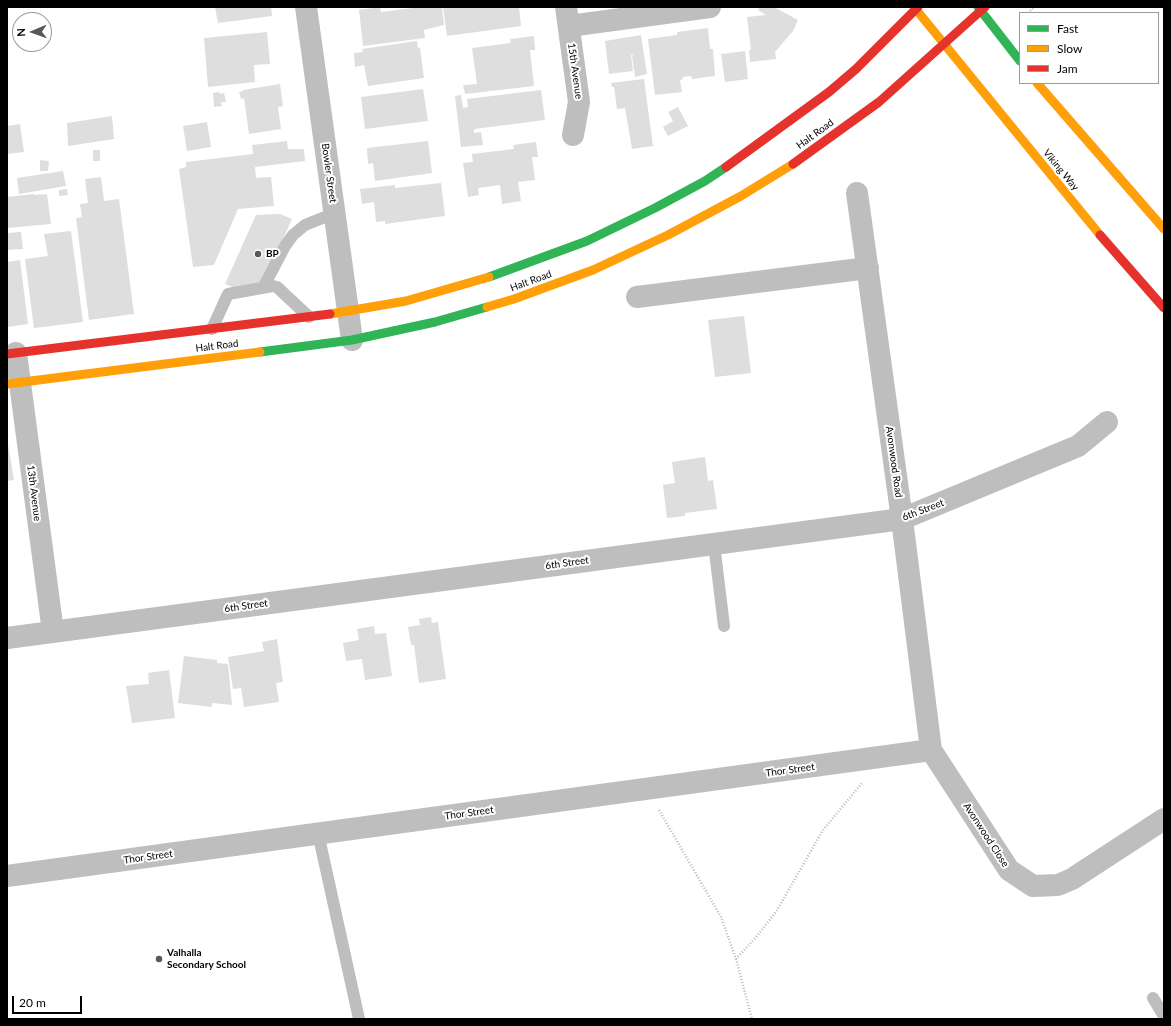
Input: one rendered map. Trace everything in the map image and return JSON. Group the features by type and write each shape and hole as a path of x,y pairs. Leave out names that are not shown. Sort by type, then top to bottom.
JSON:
{"street":[{"name":"Bowler Street","path":"306,7 352,340"},
{"path":"567,16 710,7"},
{"name":"Viking Way","path":"916,8 943,44 1105,242 1164,308"},
{"name":"Halt Road","path":"12,353 349,312 406,301 498,275 586,241 655,208 705,180 752,149 829,92 856,69 916,8"},
{"path":"981,8 1019,60"},
{"name":"Halt Road","path":"13,383 352,340 435,322 514,299 593,270 668,235 741,196 794,163 879,102 981,8"},
{"name":"15th Avenue","path":"567,16 579,102 573,135"},
{"path":"1039,84 1164,229"},
{"name":"Avonwood Road","path":"856,193 868,268 902,518 931,750"},
{"path":"637,297 868,268"},
{"name":"13th Avenue","path":"12,353 13,383 53,632"},
{"name":"6th Street","path":"7,638 902,518 1078,446 1107,422"},
{"name":"Avonwood Close","path":"931,750 1009,870 1033,886 1058,885 1072,879 1164,819"},
{"name":"Thor Street","path":"7,876 931,750"}],"lane":[{"path":"264,288 285,246 293,235 305,226 335,213"},
{"path":"212,329 228,294 264,288 277,287 309,317"},
{"path":"714,544 724,626"},
{"path":"318,834 359,1019"},
{"path":"1153,998 1164,1016"}],"path":[{"path":"736,959 758,936 776,912 823,830 842,805 867,777"},
{"path":"657,806 721,916 736,959 752,1019"}],"building":[{"path":"215,7 271,7 272,16 218,23"},
{"path":"380,7 381,12 421,7 442,7 444,25 424,30 425,38 363,46 359,10"},
{"path":"443,7 519,7 521,26 447,36"},
{"path":"760,7 774,7 798,20 793,31 775,52 776,59 750,62 749,50 751,50 747,17 766,15 758,10"},
{"path":"708,28 710,49 713,49 715,76 692,79 691,76 683,77 683,79 680,80 682,92 655,95 648,39 677,35 677,32"},
{"path":"267,32 270,64 254,65 255,82 208,87 204,38"},
{"path":"641,35 647,74 635,77 632,56 634,55 631,55 633,71 609,74 605,41"},
{"path":"534,36 535,50 530,50 534,86 465,94 463,85 477,84 472,48 511,43 510,39"},
{"path":"417,41 418,48 420,48 424,78 368,86 364,65 355,67 354,53 363,52 362,49"},
{"path":"745,51 748,79 725,82 721,54"},
{"path":"644,79 653,146 632,149 625,108 617,109 614,87 612,87 611,83"},
{"path":"280,84 283,106 278,107 281,129 249,134 244,98 241,99 239,92"},
{"path":"423,89 428,121 365,129 361,97"},
{"path":"541,90 545,120 474,129 474,133 481,132 483,145 461,147 455,96 461,95 463,108 468,107 467,99"},
{"path":"219,92 220,94 224,93 226,102 221,102 222,106 214,107 213,93"},
{"path":"678,107 688,126 668,136 663,127 673,121 668,112"},
{"path":"112,116 114,139 68,146 67,123"},
{"path":"207,122 211,147 187,151 183,126"},
{"path":"20,124 24,152 7,154 7,126"},
{"path":"287,141 288,149 304,149 305,161 255,167 256,178 271,177 274,206 238,209 214,265 193,267 179,169 186,167 186,162 253,154 252,145"},
{"path":"428,141 432,173 375,181 373,163 368,164 367,148"},
{"path":"536,142 538,157 532,157 535,180 518,182 521,201 502,204 500,185 478,188 479,195 468,197 463,163 473,162 472,154 514,149 513,145"},
{"path":"93,150 100,150 100,161 93,161"},
{"path":"40,160 49,161 48,171 40,171"},
{"path":"63,171 66,186 19,194 17,178"},
{"path":"101,177 104,201 119,199 134,314 89,320 76,218 82,217 80,204 88,203 85,179"},
{"path":"441,183 445,216 385,224 385,221 376,222 374,202 362,204 360,189 395,185 395,188"},
{"path":"67,189 68,195 59,196 59,190"},
{"path":"47,194 51,224 7,228 7,197"},
{"path":"280,214 292,219 261,287 237,289 225,284 256,215"},
{"path":"71,231 83,322 34,328 25,259 48,256 44,234"},
{"path":"21,232 23,249 7,250 7,233"},
{"path":"20,260 28,324 7,327 7,262"},
{"path":"744,316 751,373 715,377 708,320"},
{"path":"7,438 14,480 7,481"},
{"path":"705,457 708,481 713,480 717,509 685,513 685,516 667,518 663,485 675,483 672,462"},
{"path":"431,617 432,623 438,622 446,679 419,683 414,645 411,645 408,627 420,625 419,619"},
{"path":"374,626 375,634 386,633 392,676 365,680 362,659 346,661 343,643 359,640 357,629"},
{"path":"277,639 283,682 276,683 279,702 244,707 241,688 233,689 228,657 264,651 262,642"},
{"path":"184,656 217,660 217,663 228,664 232,705 212,703 212,707 178,703"},
{"path":"169,670 175,718 132,723 126,686 149,684 148,673"}],"traffic: fast":[{"path":"978,7 1019,60"},
{"path":"489,277 587,241 655,208 705,181 726,167"},
{"path":"260,352 352,340 435,322 487,307"}],"traffic: slow":[{"path":"914,7 1100,235"},
{"path":"1038,84 1164,229"},
{"path":"487,307 514,299 593,270 668,235 741,196 793,164"},
{"path":"330,314 406,301 489,277"},
{"path":"7,384 260,352"}],"traffic: jam":[{"path":"726,167 829,92 856,69 918,7"},
{"path":"793,164 879,102 985,7"},
{"path":"1100,235 1164,308"},
{"path":"7,354 330,314"}],"place":[{"name":"BP","path":"258,254"},
{"name":"Valhalla Secondary School","path":"159,959"}]}
